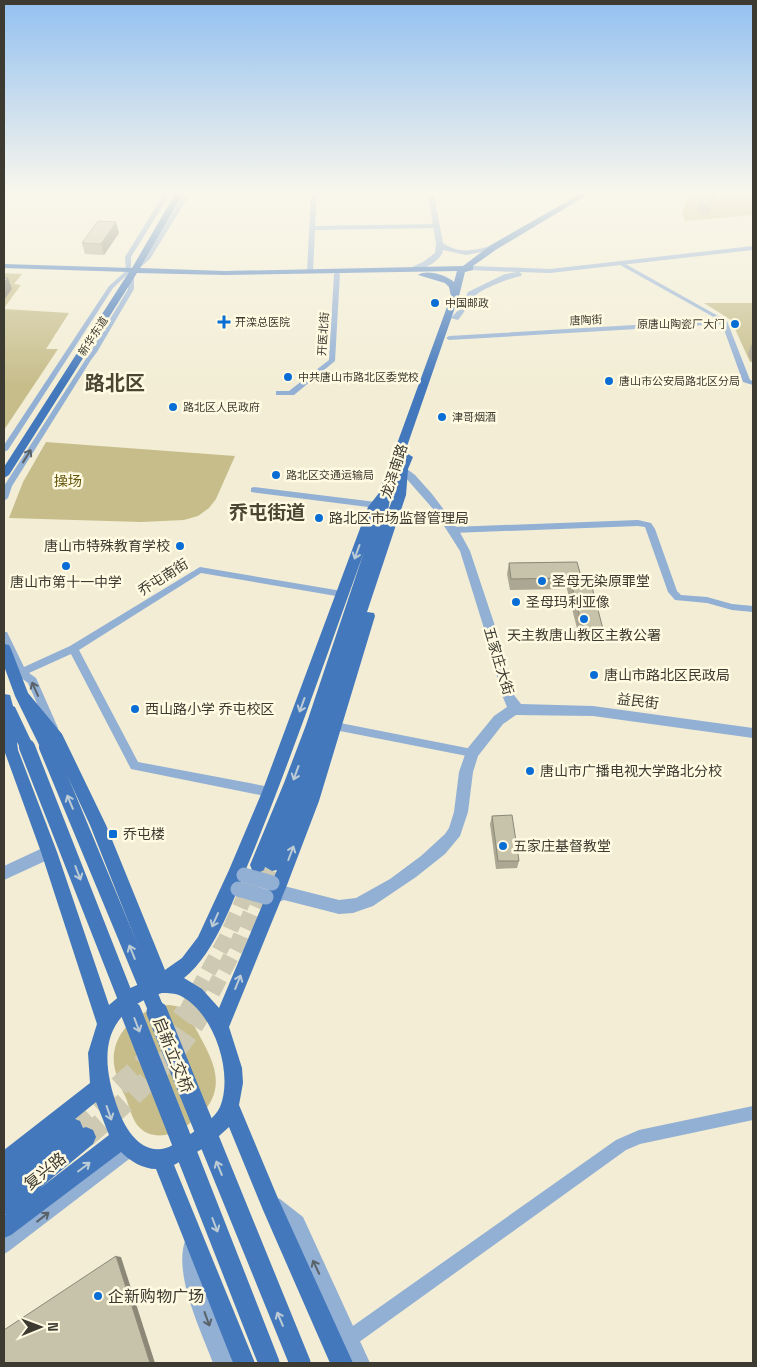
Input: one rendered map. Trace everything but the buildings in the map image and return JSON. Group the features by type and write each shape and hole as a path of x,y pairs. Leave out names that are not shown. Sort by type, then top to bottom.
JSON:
{"main road":[{"name":"新华东道","path":"4,475 125,286 138,258"},
{"name":"新华东道","path":"4,461 139,258"},
{"path":"4,267 230,276 399,273 467,270 490,258"},
{"path":"130,272 225,273 415,269 467,270"},
{"name":"龙泽南路","path":"393,494 455,296 467,270"},
{"name":"龙泽南路","path":"265,865 382,514 393,494 403,469 455,318 467,270"},
{"path":"399,273 405,276 429,275 442,279 451,284 455,296"},
{"path":"162,984 188,964 204,943 237,881 376,505 393,494 402,510 311,801 220,1027"},
{"path":"4,649 18,674 22,696 51,740 98,825 162,984"},
{"path":"4,697 49,852 106,1024"},
{"name":"启新立交桥","path":"51,740 83,831 300,1363"},
{"name":"启新立交桥","path":"19,749 269,1363"},
{"path":"162,984 183,986 198,996 208,1007 220,1027 230,1054 234,1081 230,1106 216,1129 186,1149 162,1159 148,1158 127,1143 113,1125 97,1069 98,1050 106,1024 112,1013 145,988 162,984"},
{"path":"4,1162 100,1084"},
{"path":"230,1106 270,1203 342,1363"},
{"name":"复兴路","path":"4,1184 80,1132 4,1204"},
{"path":"4,1228 127,1143"},
{"path":"162,1159 244,1363"}],"street":[{"path":"4,498 8,486 94,352 131,289 128,258"},
{"path":"4,450 111,287 148,258"},
{"path":"310,272 311,258"},
{"path":"415,269 436,258"},
{"path":"499,258 504,267 533,271"},
{"path":"467,270 533,271 673,258"},
{"path":"622,264 725,322 747,382 753,382"},
{"path":"455,318 464,308 471,294 508,276 533,271"},
{"name":"开医北街","path":"279,393 291,393 332,361 337,274"},
{"name":"唐陶街","path":"448,338 725,322"},
{"name":"五家庄大街","path":"403,469 416,480 465,551 493,638 508,696 511,703 518,709"},
{"path":"254,490 376,505"},
{"path":"452,530 638,523 648,525 673,592 678,598 707,600 732,607 753,609"},
{"name":"乔屯南街","path":"18,674 73,648 200,570 342,594"},
{"path":"4,635 18,674 32,681 51,740"},
{"path":"73,648 134,766 270,792"},
{"name":"五家庄大街","path":"237,881 339,907 359,905 408,874 448,842 459,823 472,753 501,716 506,712 518,709"},
{"name":"益民街","path":"518,709 593,711 753,733"},
{"path":"335,726 472,753"},
{"path":"4,728 19,749"},
{"path":"4,873 49,852"},
{"path":"4,1154 100,1084"},
{"path":"349,1339 621,1145 640,1137 753,1113"},
{"path":"4,1246 127,1143"},
{"path":"270,1203 296,1224 360,1363"},
{"path":"193,1238 192,1279 223,1363"}],"green space":[{"path":"4,273 22,274 14,284 21,285 4,308"},
{"path":"704,303 753,303 753,362 750,362 731,320"},
{"path":"4,309 69,313 46,349 58,349 4,430"},
{"name":"操场","path":"46,442 235,456 216,499 209,508 198,516 184,520 141,522 9,518 23,482"},
{"path":"168,1005 179,1007 190,1018 213,1064 216,1081 212,1099 199,1115 177,1131 170,1134 157,1135 144,1131 138,1126 132,1116 116,1073 115,1048 119,1037 135,1019 145,1012"}],"tunnel":[{"path":"201,1014 237,945 272,864"},
{"path":"185,1014 227,937 251,882"},
{"path":"73,1128 156,1052 186,1012"},
{"path":"86,1137 164,1064 201,1012"}],"place":[{"name":"中国邮政","path":"435,303"},
{"name":"开滦总医院","path":"224,322"},
{"name":"原唐山陶瓷厂大门","path":"735,324"},
{"name":"中共唐山市路北区委党校","path":"288,377"},
{"name":"唐山市公安局路北区分局","path":"609,381"},
{"name":"路北区人民政府","path":"173,407"},
{"name":"津哥烟酒","path":"442,417"},
{"name":"路北区交通运输局","path":"276,475"},
{"name":"路北区市场监督管理局","path":"319,518"},
{"name":"唐山市特殊教育学校","path":"180,546"},
{"name":"唐山市第十一中学","path":"66,566"},
{"name":"圣母无染原罪堂","path":"542,581"},
{"name":"圣母玛利亚像","path":"516,602"},
{"name":"天主教唐山教区主教公署","path":"584,619"},
{"name":"唐山市路北区民政局","path":"594,675"},
{"name":"西山路小学 乔屯校区","path":"135,709"},
{"name":"唐山市广播电视大学路北分校","path":"530,771"},
{"name":"乔屯楼","path":"113,834"},
{"name":"五家庄基督教堂","path":"503,846"},
{"name":"企新购物广场","path":"98,1296"}],"district":[{"name":"路北区","path":"115,383"},
{"name":"乔屯街道","path":"267,512"}]}
